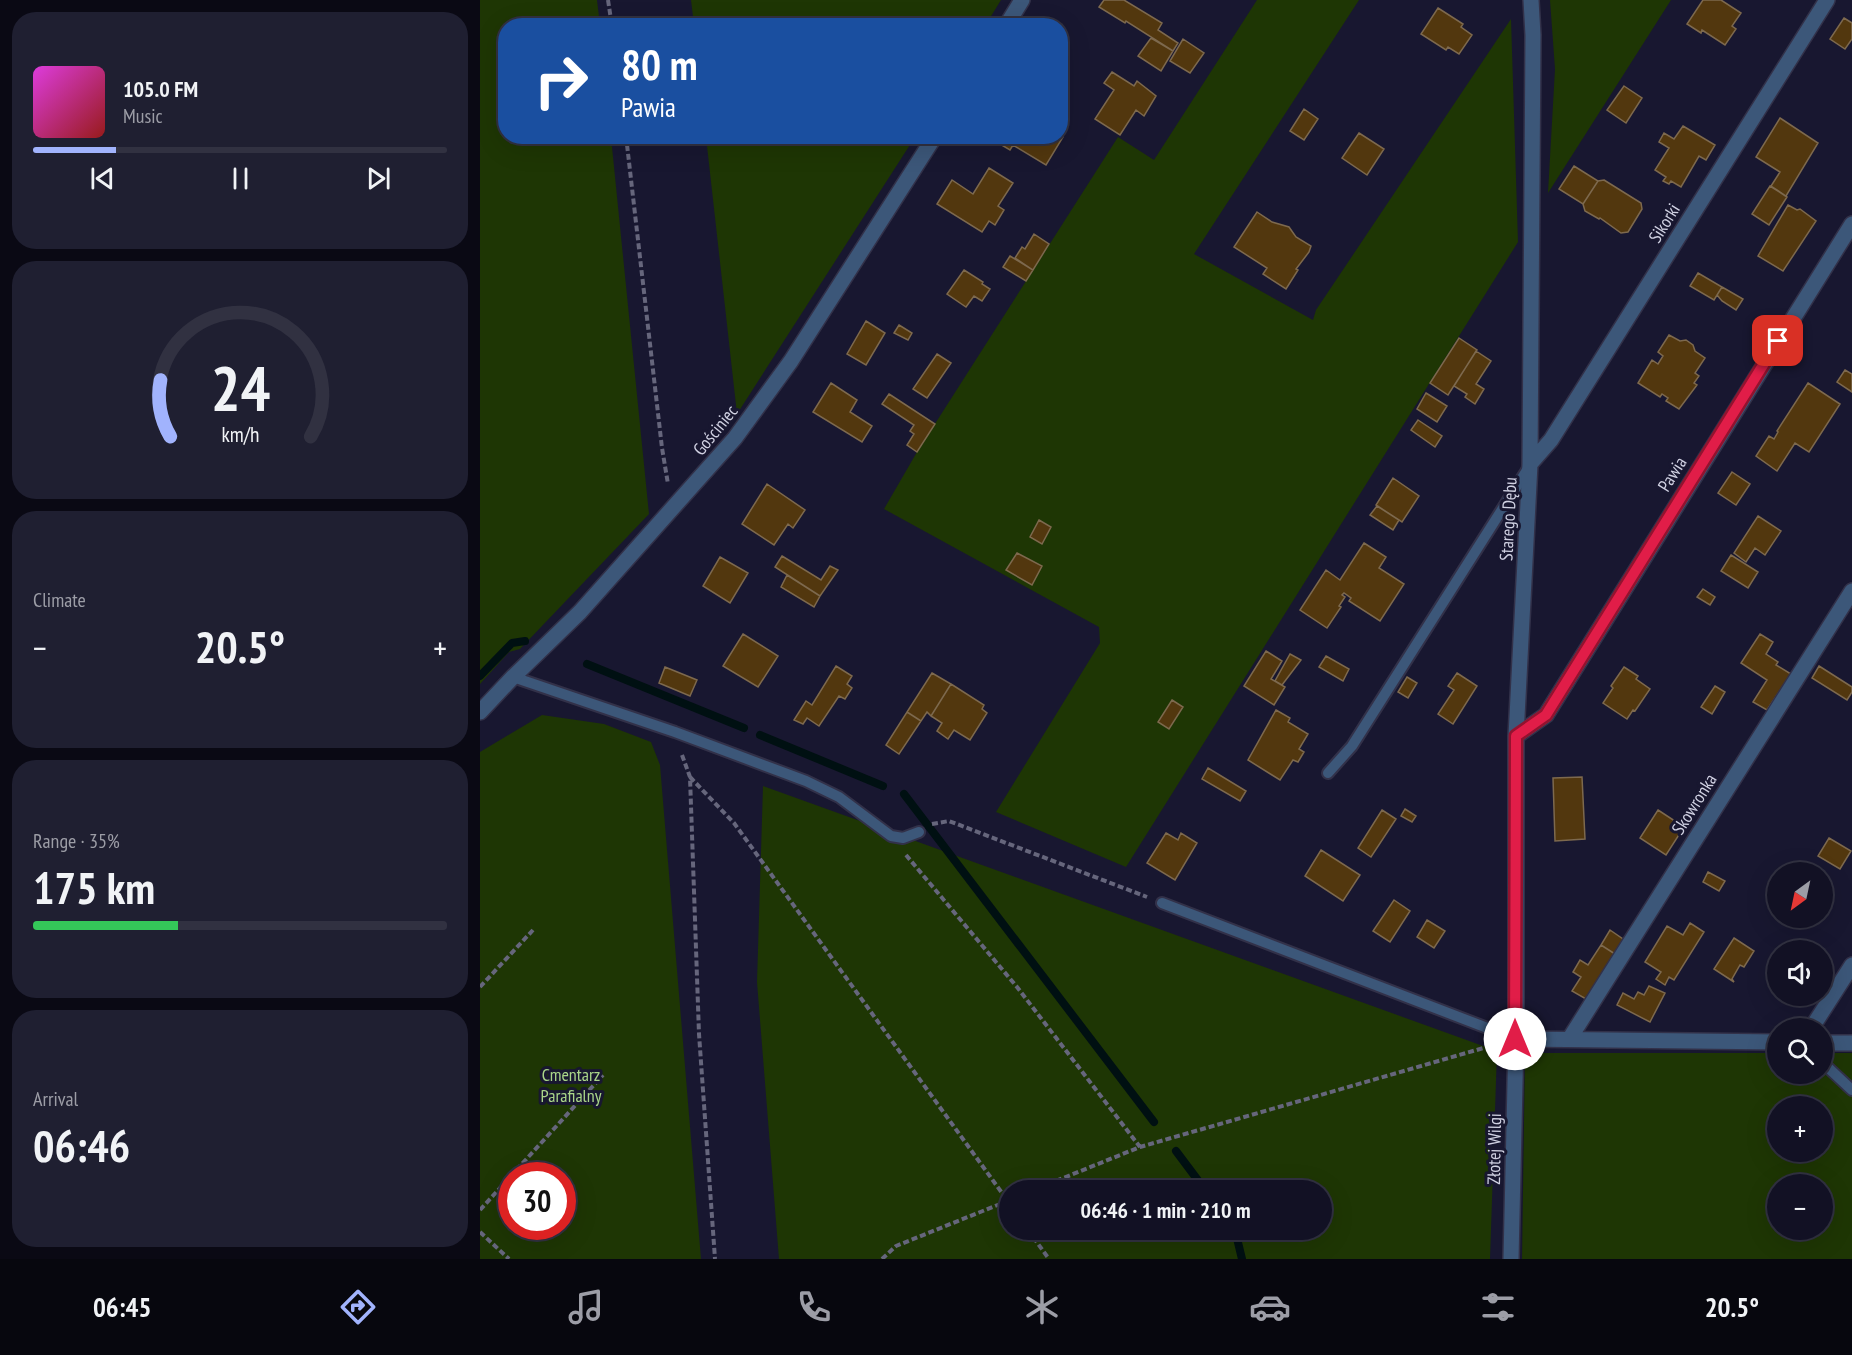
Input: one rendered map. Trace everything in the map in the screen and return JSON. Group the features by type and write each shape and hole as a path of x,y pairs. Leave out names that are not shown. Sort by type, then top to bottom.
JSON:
{"street":[{"path":"1011,18 1022,0"},
{"name":"Starego Dębu","path":"1515,1039 1516,736 1530,464 1533,35 1531,0"},
{"name":"Sikorki","path":"1530,464 1551,440 1827,0"},
{"name":"Gościniec","path":"480,712 579,612 735,438 791,361 930,144"},
{"name":"Pawia","path":"1516,736 1546,715 1852,224"},
{"name":"Skowronka","path":"1570,1038 1852,591"},
{"path":"1818,1018 1852,965"},
{"path":"1515,1039 1767,1042"},
{"name":"Złotej Wilgi","path":"1511,1259 1515,1039"},
{"path":"1833,1043 1852,1043"}],"lane":[{"path":"1328,773 1352,746 1530,464"},
{"path":"513,677 675,732 806,781 839,797 891,836 903,838 919,832"},
{"path":"1162,903 1515,1039"},
{"path":"1833,1072 1852,1090"}],"path":[{"path":"608,0 611,18"},
{"path":"627,144 662,448 673,508"},
{"path":"675,732 690,777 699,1034 715,1259"},
{"path":"690,777 734,823 999,1188"},
{"path":"933,823 948,821 1162,903"},
{"path":"891,836 1017,987 1140,1147"},
{"path":"480,987 533,930"},
{"path":"1058,1180 1140,1147 1515,1039"},
{"path":"480,1210 603,1075"},
{"path":"882,1259 896,1246 999,1206"},
{"path":"480,1232 509,1259"},
{"path":"1035,1240 1049,1259"}],"green space":[{"path":"480,0 597,0 599,18 498,18 498,144 612,144 649,514 520,649 509,652 480,684"},
{"path":"691,0 1001,0 990,18 693,18"},
{"path":"1257,0 1359,0 1194,254 1313,320 1316,310 1511,19 1518,242 1126,867 996,812 1100,643 1099,627 884,509 917,452 1118,137 1154,160"},
{"path":"1550,0 1671,0 1548,193 1555,69"},
{"path":"707,144 911,144 737,414"},
{"name":"Cmentarz Parafialny","path":"542,715 604,724 651,742 660,765 701,1259 480,1259 480,752"},
{"path":"763,786 1497,1051 1490,1259 779,1259 757,982"},
{"path":"1525,1053 1767,1053 1767,1084 1833,1084 1833,1053 1852,1053 1852,1259 1522,1259"}],"building":[{"path":"1104,0 1124,0 1162,23 1158,30 1178,43 1173,51 1099,7"},
{"path":"1703,0 1721,0 1741,13 1732,26 1736,29 1725,45 1702,30 1701,33 1687,24"},
{"path":"1438,8 1463,24 1461,27 1472,35 1459,54 1448,47 1446,50 1421,34"},
{"path":"1844,18 1852,23 1852,39 1845,49 1830,39"},
{"path":"1151,38 1173,51 1161,71 1138,56"},
{"path":"1183,39 1204,53 1190,73 1170,61"},
{"path":"1112,72 1134,86 1137,81 1156,96 1144,116 1136,110 1120,135 1095,119 1114,90 1104,83"},
{"path":"1624,86 1642,98 1626,123 1607,110"},
{"path":"1304,109 1318,119 1304,140 1290,131"},
{"path":"1780,118 1818,143 1786,196 1771,186 1780,172 1756,157"},
{"path":"1683,126 1715,145 1706,160 1699,156 1681,187 1671,181 1669,184 1663,181 1666,177 1655,170 1669,148 1659,142 1664,133 1674,139"},
{"path":"1359,133 1384,149 1367,175 1342,158"},
{"path":"1000,144 1059,144 1046,165 1013,145 1010,150"},
{"path":"1574,166 1598,181 1583,204 1559,189"},
{"path":"989,168 1013,183 998,206 1004,210 995,225 989,221 982,232 937,204 952,180 973,194"},
{"path":"1604,180 1641,203 1642,209 1628,232 1621,233 1600,218 1585,211 1583,204 1598,181"},
{"path":"1770,186 1787,197 1769,225 1752,214"},
{"path":"1788,205 1797,210 1800,209 1816,221 1783,271 1758,256"},
{"path":"1257,212 1272,222 1289,227 1296,237 1311,246 1286,289 1263,274 1267,268 1234,247"},
{"path":"1034,234 1049,244 1033,270 1015,258 1022,247 1025,249"},
{"path":"1010,256 1033,270 1026,281 1003,267"},
{"path":"964,270 990,289 982,301 974,296 966,307 947,294"},
{"path":"1698,273 1722,287 1714,300 1690,286"},
{"path":"1722,287 1743,299 1736,310 1717,295"},
{"path":"866,321 885,333 866,365 847,354"},
{"path":"899,325 912,333 908,340 894,333"},
{"path":"1669,335 1680,341 1686,340 1705,358 1695,373 1699,376 1694,383 1697,385 1679,409 1666,401 1668,398 1662,394 1660,397 1638,383 1652,360 1658,364 1663,356 1658,352"},
{"path":"1459,338 1477,350 1448,395 1430,383"},
{"path":"1476,351 1491,361 1476,384 1484,389 1475,404 1465,397 1467,394 1454,386"},
{"path":"937,354 951,363 927,398 913,389"},
{"path":"1845,370 1852,374 1852,392 1837,382"},
{"path":"831,383 857,400 850,412 872,426 862,442 813,412"},
{"path":"1808,383 1840,404 1809,452 1795,443 1777,471 1756,456 1769,436 1774,439"},
{"path":"1426,393 1447,406 1437,422 1417,409"},
{"path":"889,394 935,424 917,452 907,445 914,434 910,431 914,425 882,404"},
{"path":"1418,420 1442,436 1435,447 1411,430"},
{"path":"1732,472 1750,484 1736,505 1718,493"},
{"path":"1393,478 1419,496 1402,522 1376,505"},
{"path":"767,484 805,510 793,528 788,524 774,545 742,524"},
{"path":"1377,506 1399,520 1393,530 1370,515"},
{"path":"1758,516 1781,531 1765,555 1755,548 1746,562 1734,553"},
{"path":"1039,520 1051,527 1042,544 1030,537"},
{"path":"1364,543 1386,557 1379,568 1404,584 1380,621 1349,601 1351,598 1344,593 1342,595 1345,597 1339,606 1341,607 1327,628 1300,610 1326,570 1340,580"},
{"path":"1017,553 1042,566 1032,585 1006,570"},
{"path":"1731,555 1758,572 1748,588 1721,571"},
{"path":"782,556 821,580 830,566 838,570 820,596 775,567"},
{"path":"720,557 748,573 730,603 703,586"},
{"path":"787,575 820,596 814,607 781,587"},
{"path":"1703,589 1715,597 1710,605 1697,597"},
{"path":"743,634 778,656 758,687 723,666"},
{"path":"1760,634 1773,642 1766,654 1778,662 1776,665 1791,674 1767,710 1753,702 1767,680 1741,663"},
{"path":"1266,651 1282,661 1271,679 1285,687 1274,705 1244,686"},
{"path":"1290,654 1301,660 1282,685 1275,681"},
{"path":"1326,656 1349,669 1343,681 1319,667"},
{"path":"836,666 852,676 847,684 852,688 845,699 839,696 819,726 807,718 803,724 794,720 806,701 812,705"},
{"path":"1819,666 1852,687 1847,700 1812,678"},
{"path":"665,667 697,680 690,696 659,683"},
{"path":"1624,667 1638,676 1636,679 1650,689 1627,719 1603,703"},
{"path":"932,673 951,684 931,716 927,712 921,721 907,712"},
{"path":"1457,673 1477,686 1453,724 1438,714 1454,690 1448,686"},
{"path":"1407,677 1417,683 1408,698 1398,692"},
{"path":"951,684 984,705 982,709 987,713 970,740 954,730 948,739 937,731 942,723 931,716"},
{"path":"1715,686 1725,692 1712,714 1701,707"},
{"path":"1172,700 1183,707 1169,729 1158,722"},
{"path":"1276,710 1290,718 1288,722 1308,734 1299,749 1304,752 1298,762 1293,760 1280,780 1248,760"},
{"path":"907,712 921,721 899,754 886,745"},
{"path":"1208,768 1246,791 1240,801 1202,779"},
{"path":"1582,777 1585,839 1555,841 1553,778"},
{"path":"1405,809 1416,816 1412,822 1401,816"},
{"path":"1382,810 1396,819 1371,857 1358,848"},
{"path":"1658,810 1684,827 1666,855 1640,838"},
{"path":"1166,833 1178,840 1181,833 1197,843 1175,880 1147,863"},
{"path":"1829,838 1851,851 1840,869 1833,865 1833,862 1818,856"},
{"path":"1321,850 1360,875 1343,901 1305,876"},
{"path":"1708,872 1725,881 1719,891 1703,882"},
{"path":"1394,900 1410,911 1390,942 1373,931"},
{"path":"1427,920 1445,931 1434,948 1417,937"},
{"path":"1690,923 1704,932 1674,980 1669,977 1665,985 1656,979 1661,972 1645,962 1667,926 1683,935"},
{"path":"1610,930 1623,939 1615,954 1601,945"},
{"path":"1734,938 1754,951 1744,967 1740,965 1732,979 1734,982 1714,969"},
{"path":"1601,945 1615,954 1586,999 1572,991 1581,977 1573,972 1580,960 1588,965"},
{"path":"1649,986 1665,993 1650,1022 1617,1005 1623,993 1634,999 1638,992 1644,995"}],"waterway":[{"path":"480,676 512,643 525,641"},
{"path":"587,664 744,728"},
{"path":"760,735 883,786"},
{"path":"904,794 1154,1122"},
{"path":"1176,1151 1198,1180"},
{"path":"1237,1240 1242,1259"}],"route":[{"path":"1515,1039 1516,736 1546,715 1778,341"}]}
